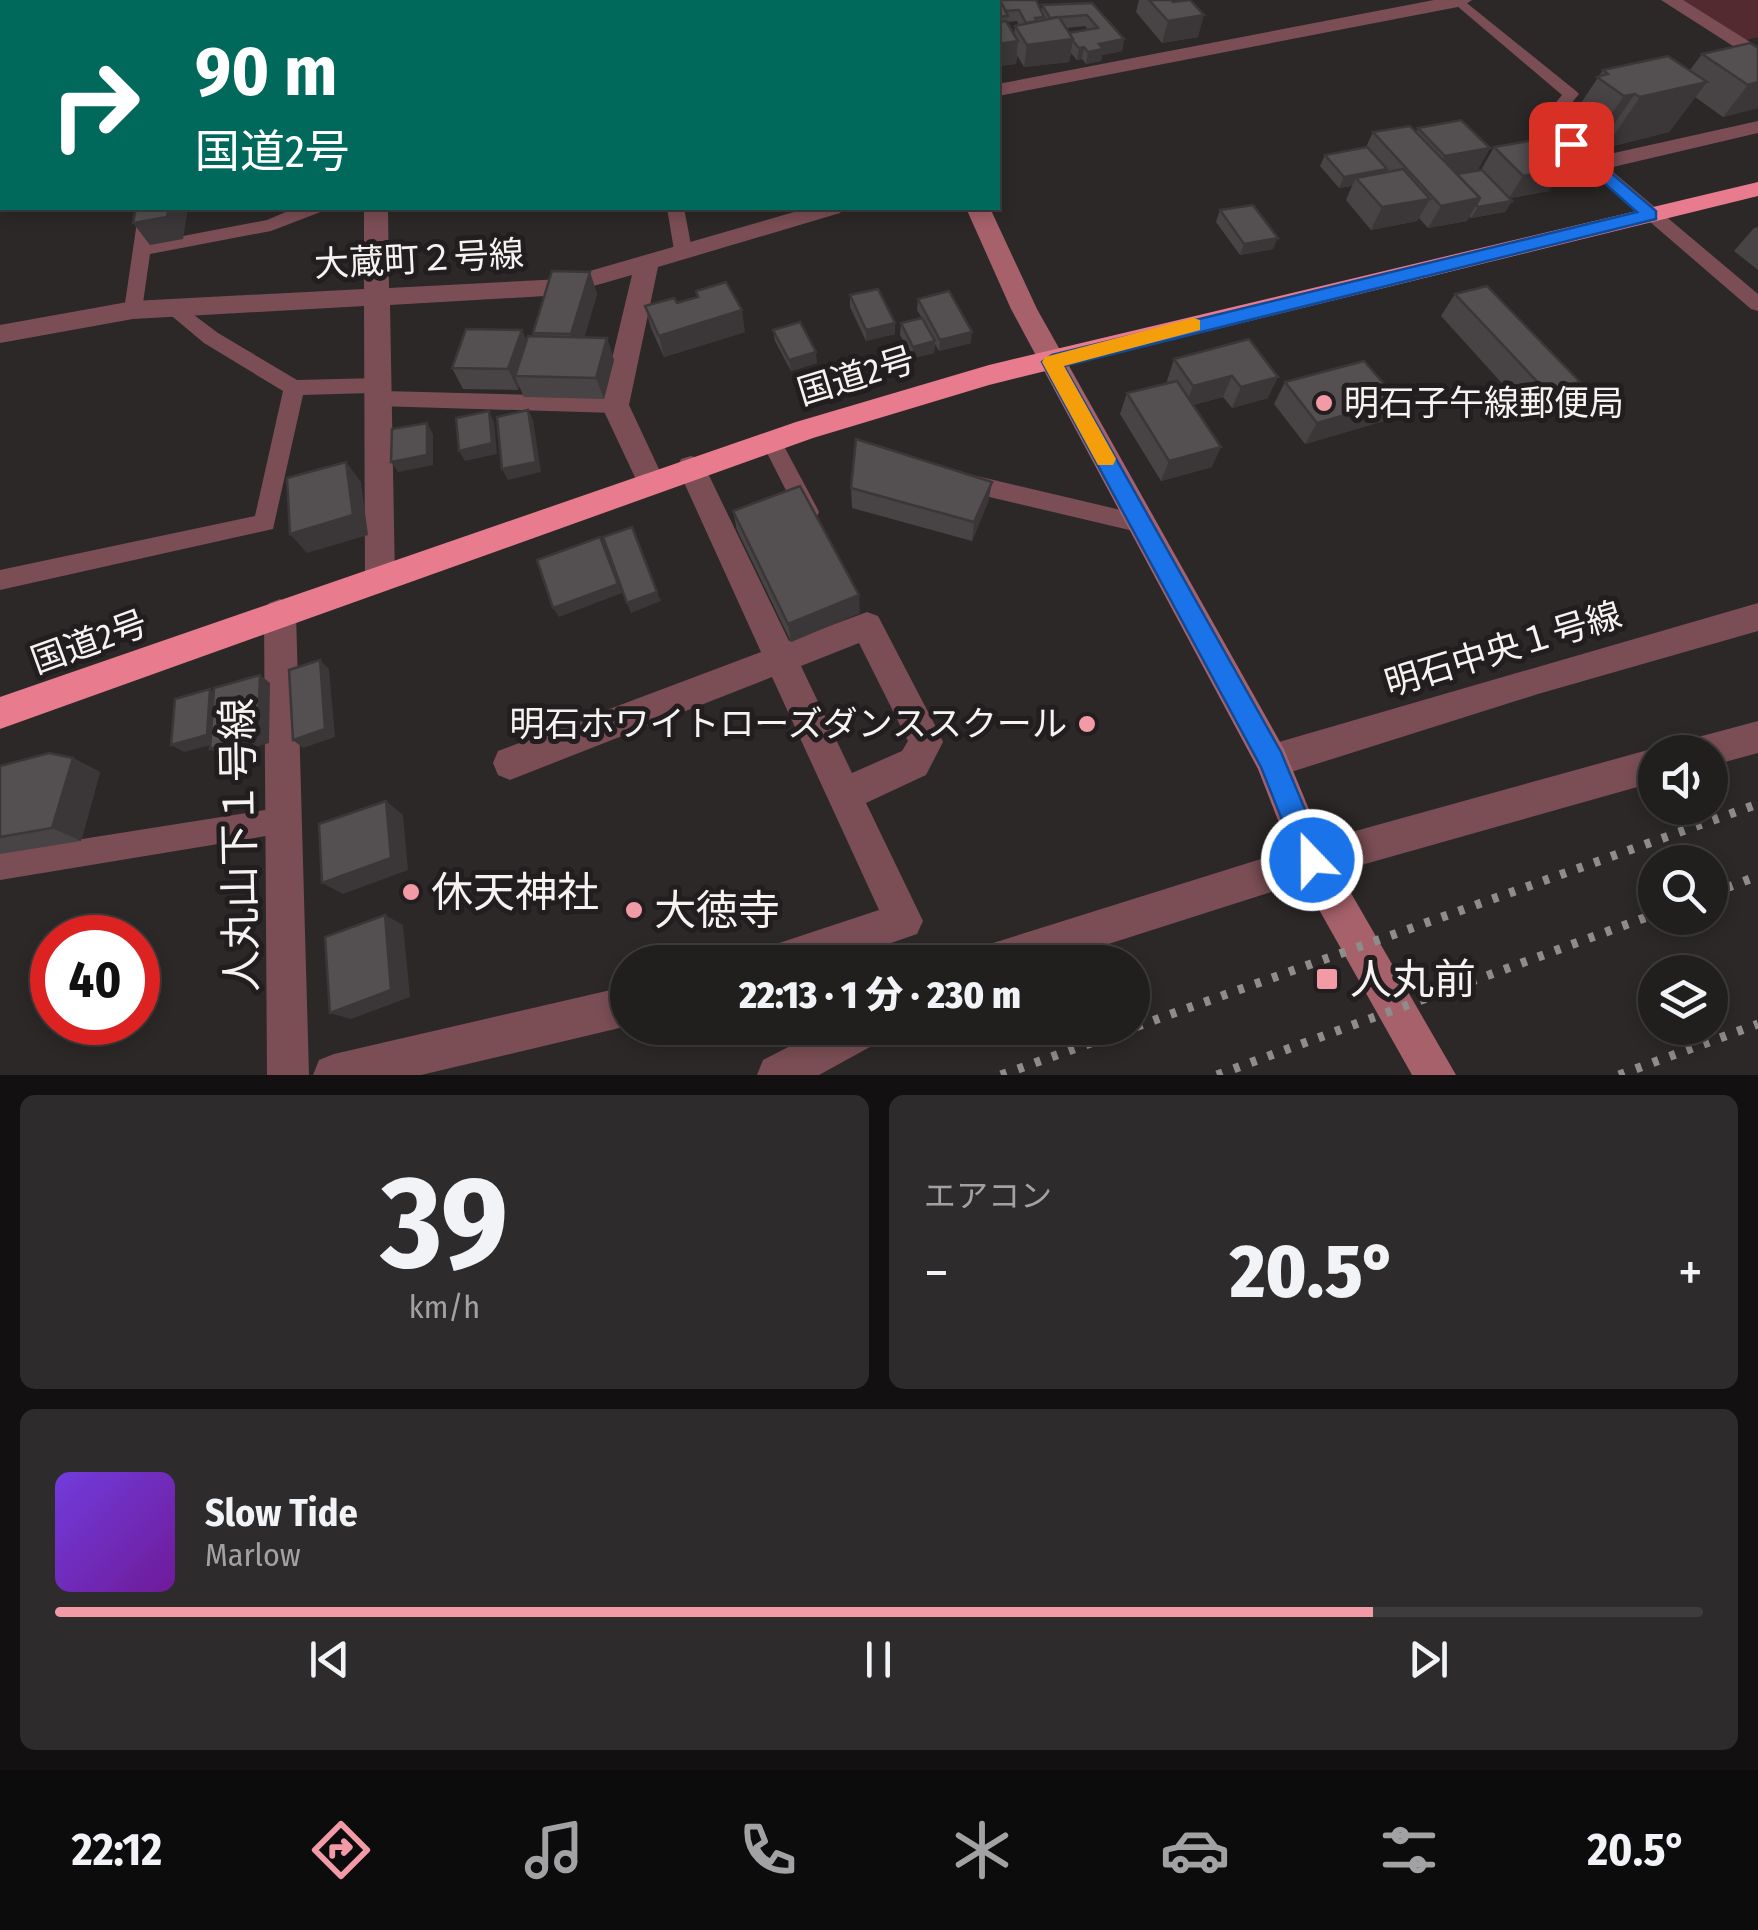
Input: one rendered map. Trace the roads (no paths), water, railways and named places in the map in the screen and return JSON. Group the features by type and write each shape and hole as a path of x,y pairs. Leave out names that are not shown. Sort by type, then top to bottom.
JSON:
{"highway":[{"name":"国道2号","path":"0,714 692,467 989,375 1758,189"}],"street":[{"path":"1670,0 1758,56"},
{"path":"1000,90 1460,1"},
{"path":"1596,164 1758,127"},
{"path":"376,210 380,579"},
{"name":"大蔵町２号線","path":"0,334 133,310 562,287 825,210"},
{"path":"979,210 1052,362 1272,761 1312,860 1435,1075"},
{"path":"647,261 615,405 652,482"},
{"path":"692,467 904,922 832,945"},
{"name":"人丸山下１号線","path":"280,613 288,1075"},
{"name":"明石中央１号線","path":"1272,761 1538,678 1758,617"},
{"path":"510,763 781,660 862,618 926,742 914,763 844,795"},
{"path":"1728,745 1758,737"},
{"path":"1047,945 1312,860 1638,770"},
{"path":"334,1075 610,1010"},
{"path":"778,1075 834,1045"}],"lane":[{"path":"1460,1 1571,94 1546,124 1758,304"},
{"path":"133,310 148,210"},
{"path":"142,250 272,225 304,210"},
{"path":"675,210 683,250"},
{"path":"174,307 211,338 294,388 615,405"},
{"path":"0,580 30,570 266,524 294,388"},
{"path":"771,441 822,540"},
{"path":"941,476 1142,524"},
{"path":"0,866 284,820"}],"railway":[{"path":"1001,1075 1758,804"},
{"path":"1728,887 1758,876"},
{"path":"1217,1075 1638,920"},
{"path":"1619,1075 1758,1024"}],"place":[{"name":"明石子午線郵便局","path":"1324,403"},
{"name":"明石ホワイトローズダンススクール","path":"1087,724"},
{"name":"休天神社","path":"411,892"},
{"name":"大徳寺","path":"634,910"},
{"name":"人丸前","path":"1327,979"}]}
